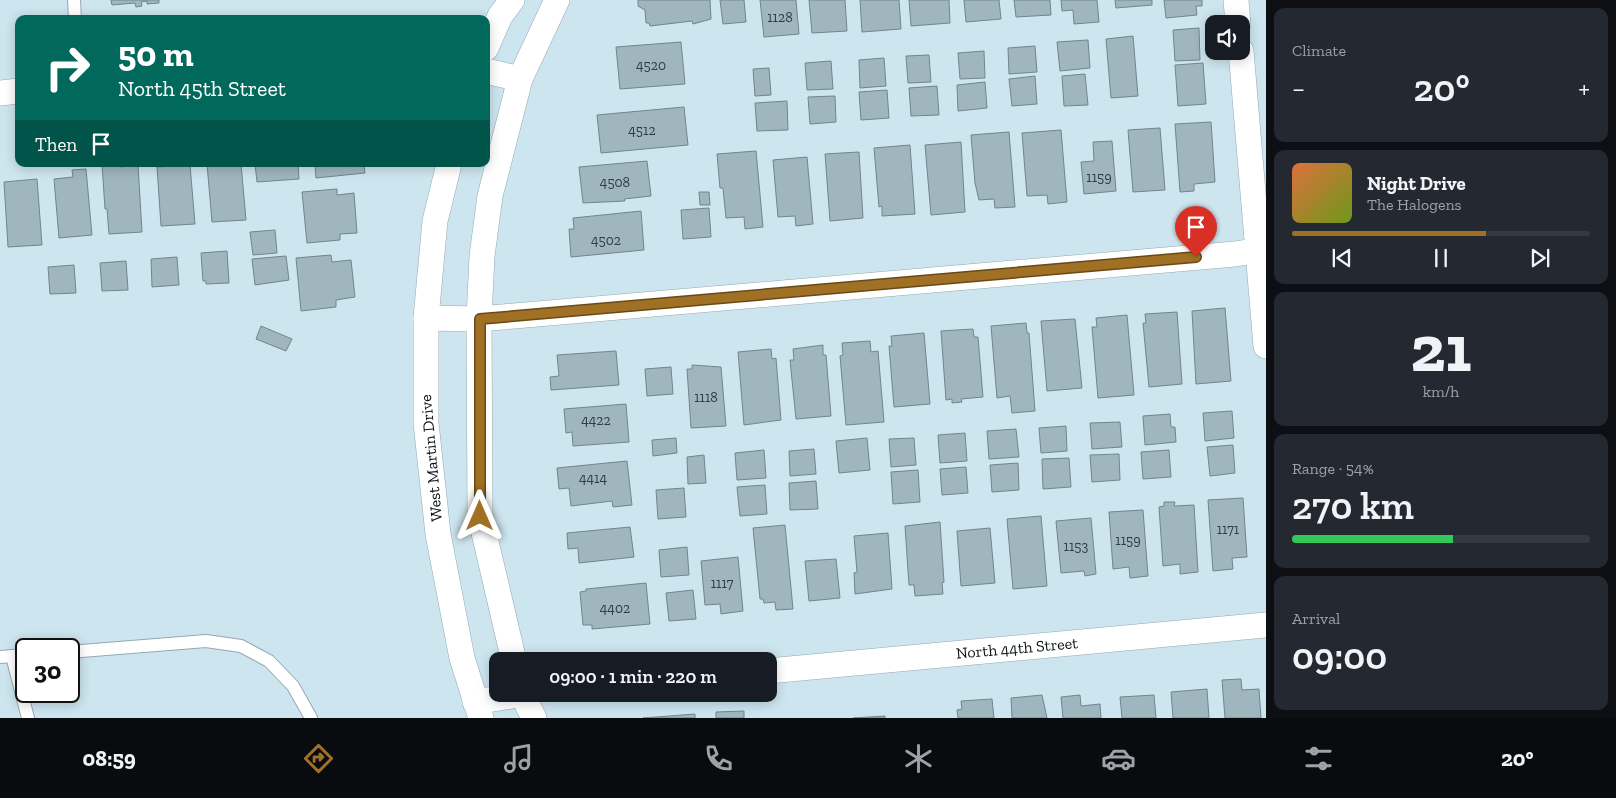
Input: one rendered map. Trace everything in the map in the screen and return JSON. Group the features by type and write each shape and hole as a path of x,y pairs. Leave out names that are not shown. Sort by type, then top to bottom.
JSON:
{"street":[{"path":"490,39 500,16 512,0"},
{"path":"512,652 480,516 480,319 482,256 490,196 520,79 557,0"},
{"path":"1236,0 1237,15"},
{"path":"1242,60 1262,250 1266,346"},
{"path":"490,72 520,79"},
{"path":"0,93 15,91"},
{"name":"West Martin Drive","path":"447,167 435,221 426,318 426,423 438,534 462,658 478,710"},
{"path":"426,318 480,319 1262,250"},
{"name":"North 44th Street","path":"777,670 1266,625"},
{"path":"478,710 500,702"},
{"path":"526,702 534,718"}],"lane":[{"path":"74,0 76,15"},
{"path":"80,651 206,642 241,646 269,661 293,686 311,718"},
{"path":"6,657 28,718"}],"building":[{"path":"111,0 159,0 159,3 147,4 147,1 141,2 142,6 136,7 135,3 112,5"},
{"path":"638,0 710,0 711,19 693,24 692,21 650,26 649,23 646,23 645,10 638,6"},
{"path":"720,0 744,0 746,22 723,24"},
{"path":"760,0 796,0 799,34 764,37"},
{"path":"809,0 845,0 847,31 812,33"},
{"path":"860,0 899,0 901,29 862,32"},
{"path":"909,0 949,0 950,23 911,26"},
{"path":"964,0 999,0 1001,19 966,22"},
{"path":"1014,0 1050,0 1051,15 1016,17"},
{"path":"1061,0 1097,0 1099,22 1074,24 1073,10 1062,11"},
{"path":"1115,0 1152,0 1152,5 1116,8"},
{"path":"1164,0 1202,0 1202,6 1196,6 1197,15 1166,18"},
{"path":"1199,28 1200,60 1175,61 1173,30"},
{"path":"1133,36 1138,96 1111,98 1106,39"},
{"path":"1088,40 1090,68 1060,71 1057,42"},
{"path":"681,42 685,84 620,89 616,47"},
{"path":"1035,46 1037,72 1009,74 1008,48"},
{"path":"984,51 985,78 960,79 958,53"},
{"path":"929,55 931,82 908,83 906,56"},
{"path":"884,58 886,86 860,88 859,60"},
{"path":"831,61 833,89 807,90 805,63"},
{"path":"1203,63 1206,104 1178,106 1175,65"},
{"path":"769,68 771,95 755,96 753,69"},
{"path":"1085,74 1088,105 1064,106 1062,76"},
{"path":"1035,76 1037,104 1012,106 1009,79"},
{"path":"985,82 987,108 958,111 957,85"},
{"path":"937,86 939,115 911,116 909,88"},
{"path":"887,90 889,118 861,120 859,92"},
{"path":"835,96 836,122 810,124 808,97"},
{"path":"787,101 788,130 757,131 755,103"},
{"path":"684,107 688,145 601,153 597,115"},
{"path":"1211,122 1215,182 1194,184 1194,191 1180,192 1175,124"},
{"path":"1160,128 1165,190 1133,192 1128,130"},
{"path":"1061,130 1067,202 1048,204 1047,195 1027,196 1022,133"},
{"path":"1009,132 1015,207 995,208 994,199 979,200 975,183 971,135"},
{"path":"1112,141 1116,191 1084,194 1081,162 1094,161 1093,142"},
{"path":"961,142 965,212 931,215 925,145"},
{"path":"910,145 915,214 882,216 882,206 879,207 874,148"},
{"path":"756,151 763,227 745,229 744,217 726,218 723,188 720,188 717,154"},
{"path":"859,152 863,218 830,221 825,154"},
{"path":"807,157 813,224 796,226 795,216 778,217 773,160"},
{"path":"647,161 651,196 624,199 625,201 583,203 579,167"},
{"path":"102,167 138,167 142,232 109,234 107,209 105,209"},
{"path":"157,167 190,167 195,224 161,226"},
{"path":"207,167 241,167 246,220 212,222"},
{"path":"255,167 298,167 299,179 257,182"},
{"path":"315,167 364,167 365,173 316,178"},
{"path":"86,169 92,235 59,238 54,179 73,177 72,170"},
{"path":"37,179 42,245 8,247 4,182"},
{"path":"337,189 337,195 354,193 357,233 340,234 340,240 307,243 302,192"},
{"path":"699,192 709,192 710,205 700,205"},
{"path":"709,208 711,237 683,239 681,210"},
{"path":"641,211 644,250 571,257 569,229 574,229 573,218"},
{"path":"275,230 277,253 253,255 250,232"},
{"path":"227,251 229,283 206,284 206,281 203,281 201,253"},
{"path":"331,255 332,262 351,260 355,297 336,300 336,307 301,311 296,258"},
{"path":"286,256 289,280 255,285 252,259"},
{"path":"177,257 179,285 152,287 151,259"},
{"path":"126,261 128,290 102,291 100,263"},
{"path":"74,265 76,293 50,294 48,267"},
{"path":"1225,308 1231,381 1196,384 1192,311"},
{"path":"1177,312 1182,384 1149,387 1143,323 1146,323 1145,314"},
{"path":"1127,315 1134,395 1098,398 1092,327 1097,327 1096,318"},
{"path":"1075,319 1082,388 1047,391 1041,321"},
{"path":"1026,323 1027,333 1029,333 1035,411 1012,413 1010,396 997,398 991,326"},
{"path":"261,326 292,339 286,351 256,339"},
{"path":"973,329 974,337 978,337 983,397 961,399 962,402 952,403 952,399 946,400 941,331"},
{"path":"924,333 930,404 894,407 889,346 892,346 891,336"},
{"path":"870,341 871,352 878,351 884,422 846,425 840,356 843,355 842,343"},
{"path":"823,345 823,355 826,355 831,416 796,419 790,360 794,360 793,349"},
{"path":"771,349 772,359 776,358 781,420 744,425 738,352"},
{"path":"616,351 619,385 551,390 550,377 559,376 557,355"},
{"path":"692,365 721,367 726,426 691,428 687,369 692,369"},
{"path":"671,367 673,394 647,396 645,369"},
{"path":"626,404 629,442 573,446 572,432 566,433 564,409"},
{"path":"1232,411 1234,438 1205,441 1203,413"},
{"path":"1170,414 1171,427 1175,427 1176,442 1145,445 1143,416"},
{"path":"1120,422 1122,447 1092,449 1090,423"},
{"path":"1066,426 1067,451 1041,453 1039,428"},
{"path":"1016,429 1019,457 989,459 987,431"},
{"path":"965,433 967,461 940,463 938,435"},
{"path":"676,438 677,453 653,456 652,440"},
{"path":"867,438 870,470 839,473 836,441"},
{"path":"914,438 916,465 891,467 889,439"},
{"path":"1233,445 1235,473 1210,476 1207,447"},
{"path":"814,449 816,474 790,476 789,451"},
{"path":"764,450 766,478 737,480 735,453"},
{"path":"1169,450 1171,477 1143,479 1141,452"},
{"path":"1119,454 1120,480 1092,482 1090,455"},
{"path":"704,455 706,483 688,484 687,457"},
{"path":"1069,458 1071,487 1043,489 1042,459"},
{"path":"627,461 632,505 613,507 612,501 571,506 569,488 559,489 557,468"},
{"path":"1018,463 1019,490 992,492 990,465"},
{"path":"966,467 968,493 942,495 940,469"},
{"path":"918,470 920,502 893,504 891,472"},
{"path":"816,481 818,509 790,510 789,483"},
{"path":"765,485 767,514 740,516 737,487"},
{"path":"684,488 686,517 658,519 656,490"},
{"path":"1243,498 1247,557 1232,558 1233,569 1213,571 1208,500"},
{"path":"1164,502 1175,502 1174,506 1194,505 1198,572 1180,574 1180,564 1163,566 1159,507 1164,506"},
{"path":"1143,510 1148,576 1130,578 1129,567 1113,569 1109,512"},
{"path":"1041,516 1047,586 1013,589 1007,519"},
{"path":"1091,518 1096,574 1085,576 1084,571 1061,573 1056,521"},
{"path":"940,522 943,594 915,596 914,585 909,585 905,526"},
{"path":"785,525 793,609 776,610 775,602 764,603 763,599 760,599 753,528"},
{"path":"630,527 634,557 579,563 578,548 568,549 567,533"},
{"path":"990,528 995,583 961,586 957,531"},
{"path":"888,533 892,589 855,594 854,573 857,572 854,536"},
{"path":"687,547 689,575 661,577 659,550"},
{"path":"738,557 743,611 721,614 720,604 705,605 701,561"},
{"path":"836,559 840,598 809,601 805,561"},
{"path":"646,583 650,624 592,629 592,625 583,625 580,592 586,591 586,589"},
{"path":"693,590 696,619 669,621 666,593"},
{"path":"1241,679 1242,690 1259,689 1261,718 1225,718 1222,680"},
{"path":"1207,689 1209,718 1173,718 1171,692"},
{"path":"1042,695 1047,718 1012,718 1011,698"},
{"path":"1080,695 1081,706 1100,704 1101,718 1063,718 1061,697"},
{"path":"1154,695 1156,718 1122,718 1120,697"},
{"path":"992,699 994,718 958,718 957,710 962,709 961,701"},
{"path":"744,711 744,718 716,718 716,712"},
{"path":"695,714 695,718 643,718"},
{"path":"885,716 885,718 853,718"}],"route":[{"path":"480,516 480,319 1196,257"}]}
